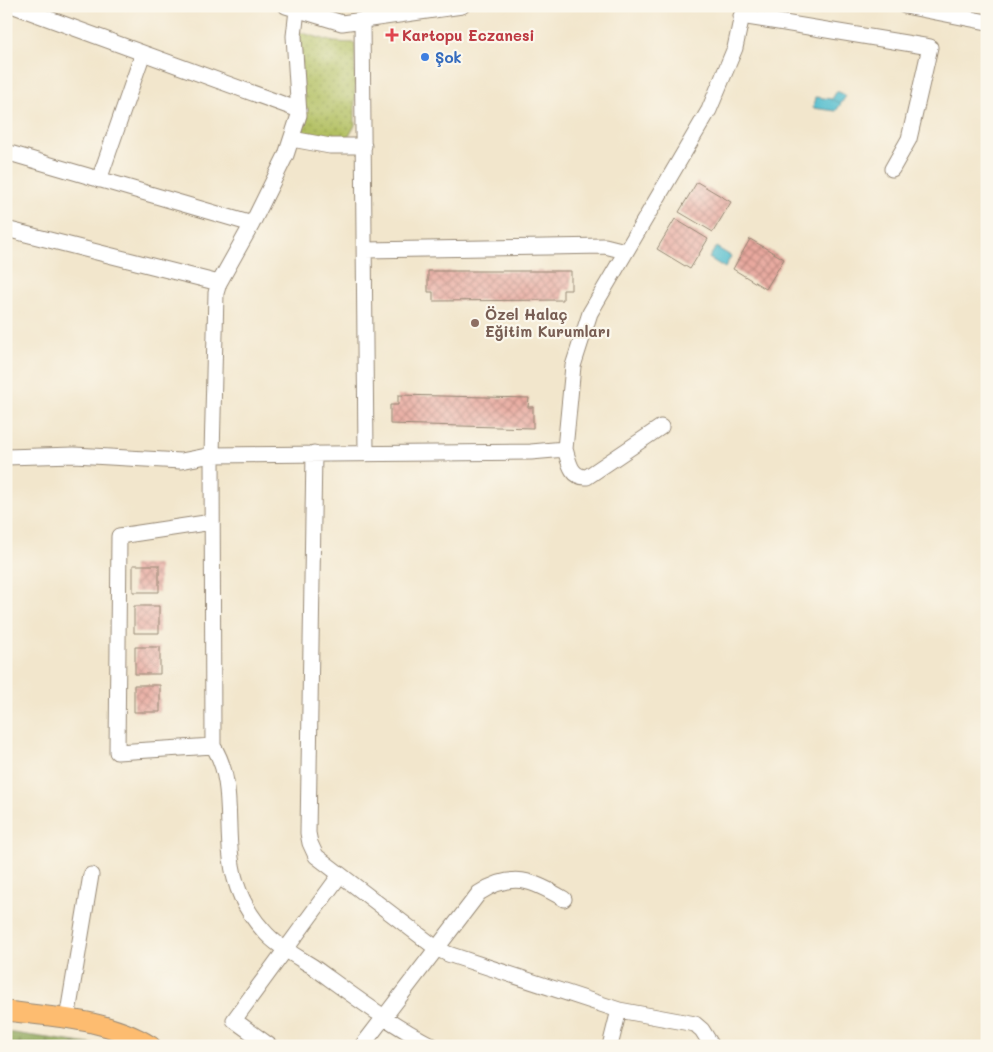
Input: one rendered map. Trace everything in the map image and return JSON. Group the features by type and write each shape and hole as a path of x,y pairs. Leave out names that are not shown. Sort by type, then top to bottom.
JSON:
{"main road":[{"path":"6,1010 87,1021 140,1039 151,1046"}],"street":[{"path":"14,6 299,110"},
{"path":"433,1046 385,1017 264,932 248,910 238,888 231,858 224,770 213,746 212,456 214,317 219,283 252,224 292,139 299,110 292,8 342,23 462,6"},
{"path":"905,6 946,10 987,22"},
{"path":"661,427 588,477 579,476 572,471 565,449 573,366 581,336 590,312 624,251 709,110 735,48 743,11 930,47 909,139 892,169"},
{"path":"362,20 366,454"},
{"path":"98,180 143,53"},
{"path":"292,139 330,146 364,146"},
{"path":"6,152 252,224"},
{"path":"6,229 219,283"},
{"path":"365,250 605,246 624,251"},
{"path":"6,456 57,455 181,461 212,456 314,453 531,452 565,449"},
{"path":"314,453 308,833 316,856 374,898 436,948 619,1010 695,1024 702,1030 712,1046"},
{"path":"212,522 118,536 117,752 213,746"},
{"path":"67,1018 90,875"},
{"path":"270,1046 234,1020 340,875"},
{"path":"362,1046 478,893 504,880 525,881 564,899"},
{"path":"610,1046 619,1010"}],"green space":[{"path":"299,32 334,42 355,43 355,125 346,142 302,137 305,115"},
{"path":"6,1032 104,1046 6,1046"}],"water":[{"path":"837,91 846,96 836,111 813,108 815,97 832,99"},
{"path":"716,247 731,256 725,268 709,258"}],"building":[{"path":"697,182 731,202 713,232 679,212"},
{"path":"675,219 708,239 690,269 657,249"},
{"path":"750,239 784,259 766,289 733,269"},
{"path":"428,271 571,271 571,290 563,290 563,300 433,301 433,292 428,292"},
{"path":"398,395 529,398 528,407 533,407 533,428 390,424 390,405 398,405"},
{"path":"133,565 159,565 159,592 133,592"},
{"path":"134,606 159,606 159,633 134,633"},
{"path":"135,647 160,647 160,674 135,674"},
{"path":"134,685 160,685 160,712 134,712"}],"place":[{"name":"Kartopu Eczanesi","path":"392,35"},
{"name":"Şok","path":"425,57"},
{"name":"Özel Halaç Eğitim Kurumları","path":"475,323"}]}
